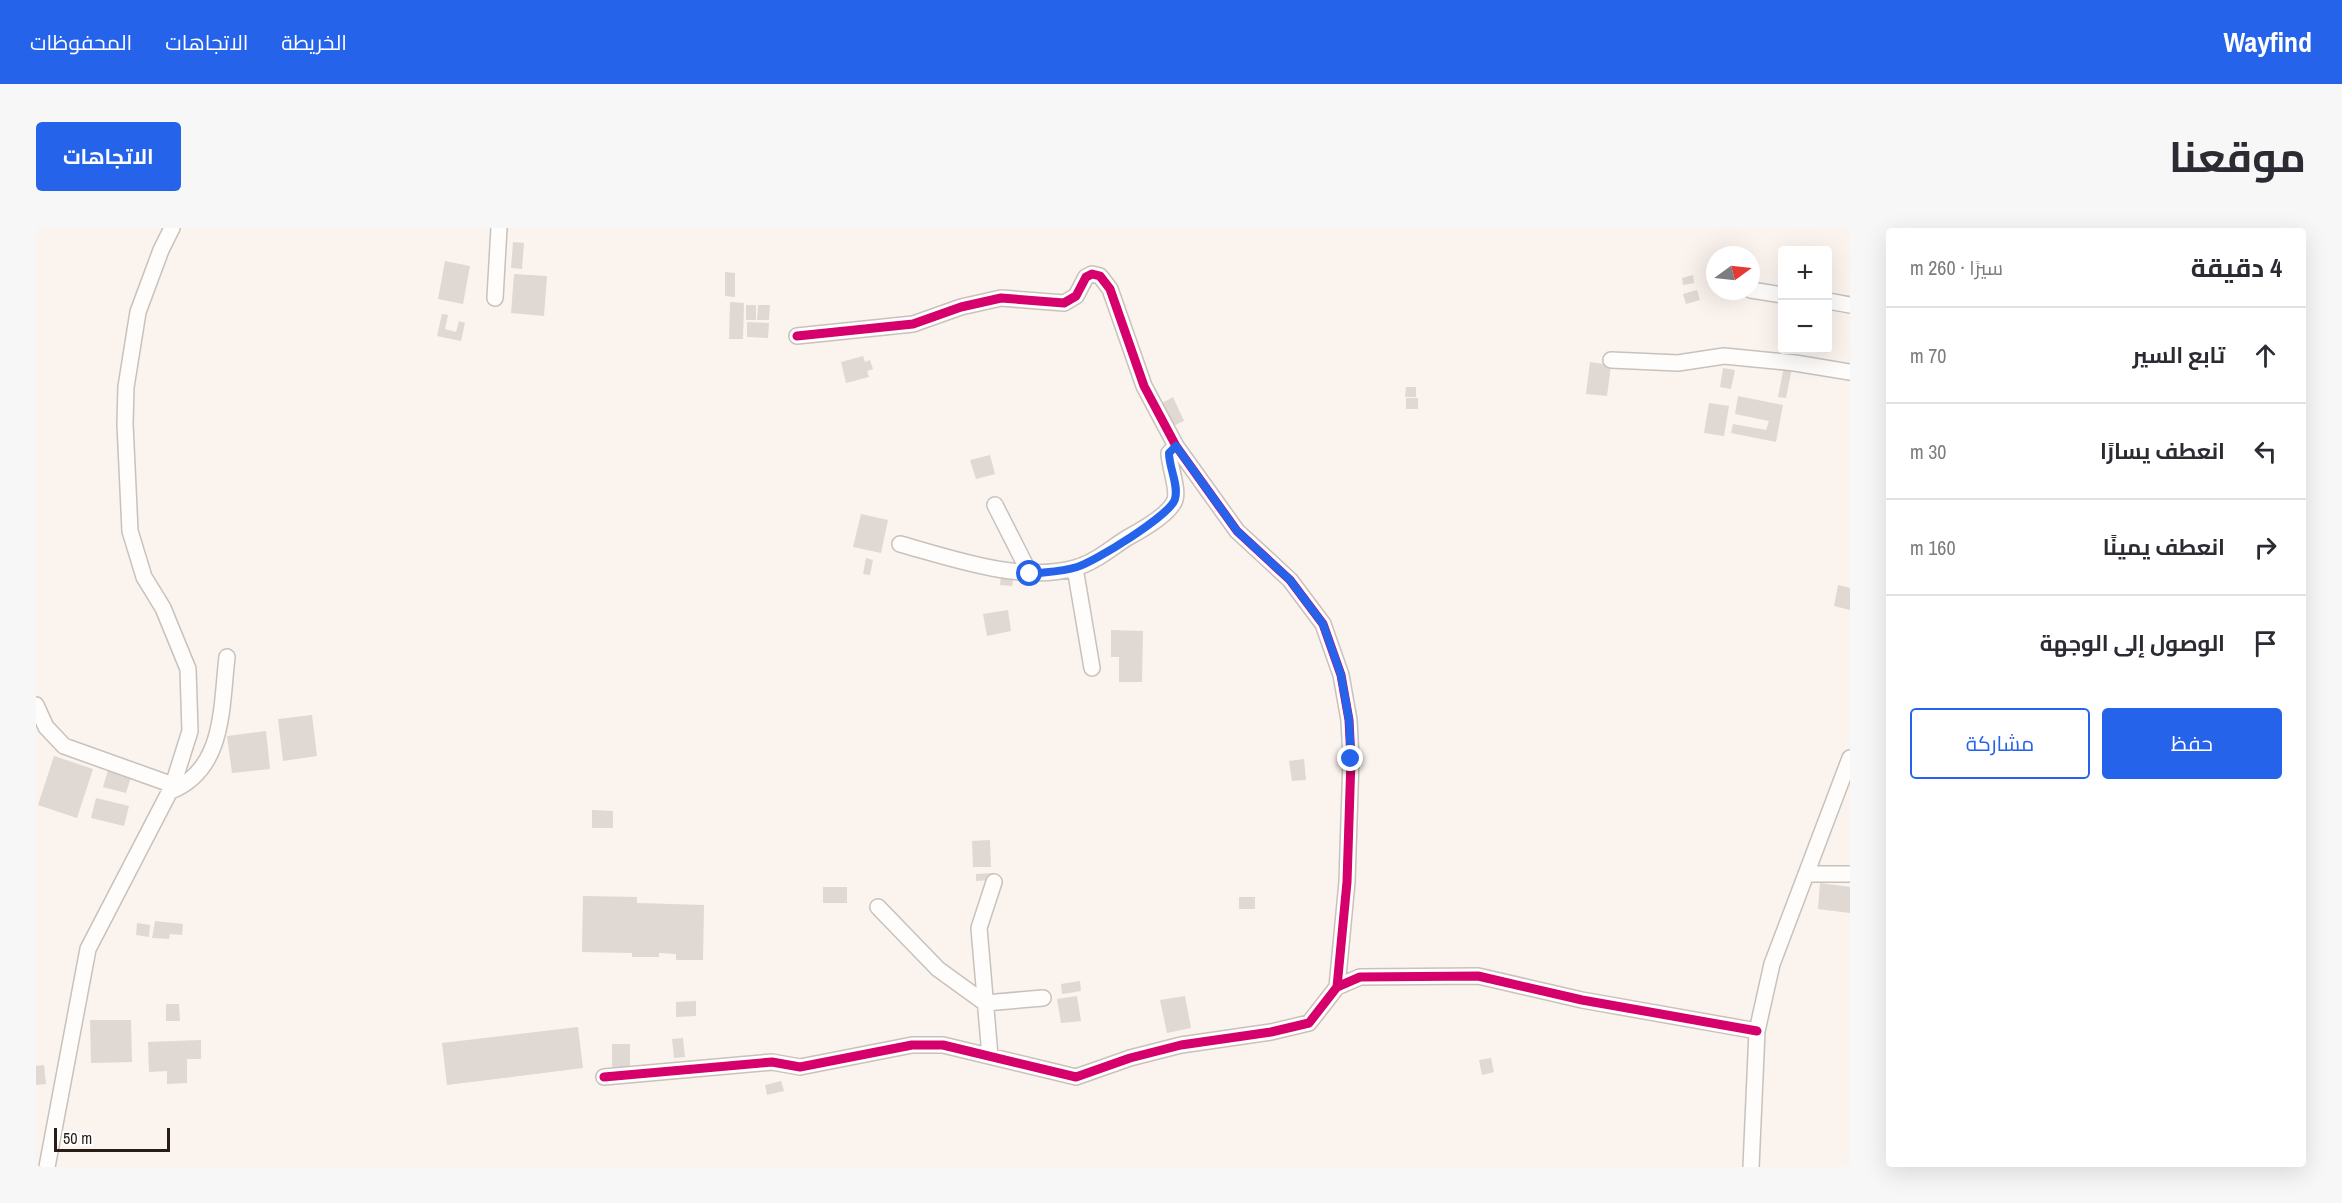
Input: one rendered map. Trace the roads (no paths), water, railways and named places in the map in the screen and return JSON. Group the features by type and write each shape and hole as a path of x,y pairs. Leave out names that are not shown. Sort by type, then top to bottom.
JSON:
{"street":[{"path":"47,1167 88,949 172,788 190,731 188,669 164,608 144,577 130,531 125,424 126,387 138,312 161,250 172,228"},
{"path":"495,298 499,228"},
{"path":"797,336 913,324 1001,298 1064,303 1076,296 1086,277 1092,274 1100,276 1110,289 1144,386 1176,446 1237,531 1290,580 1323,624 1341,675 1349,720 1351,759 1347,882 1338,987"},
{"path":"1760,291 1778,294"},
{"path":"1832,302 1850,305"},
{"path":"1611,360 1678,363 1724,356 1795,363 1850,372"},
{"path":"900,544 967,562 1030,574 1075,568 1090,562 1141,530 1174,502 1176,495 1169,453 1176,446"},
{"path":"995,505 1030,574"},
{"path":"1075,568 1092,668"},
{"path":"36,705 46,727 64,746 172,788 187,784 202,769 218,739 227,657"},
{"path":"1751,1167 1757,1031 1772,964 1850,758"},
{"path":"1806,874 1850,874"},
{"path":"990,1056 979,928 994,882"},
{"path":"878,907 938,969 985,1003 1043,998"},
{"path":"604,1077 772,1062 800,1067 912,1045 943,1045 1076,1077 1130,1058 1181,1045 1271,1032 1309,1023 1338,987 1360,977 1478,976 1605,1004 1757,1031"}]}
